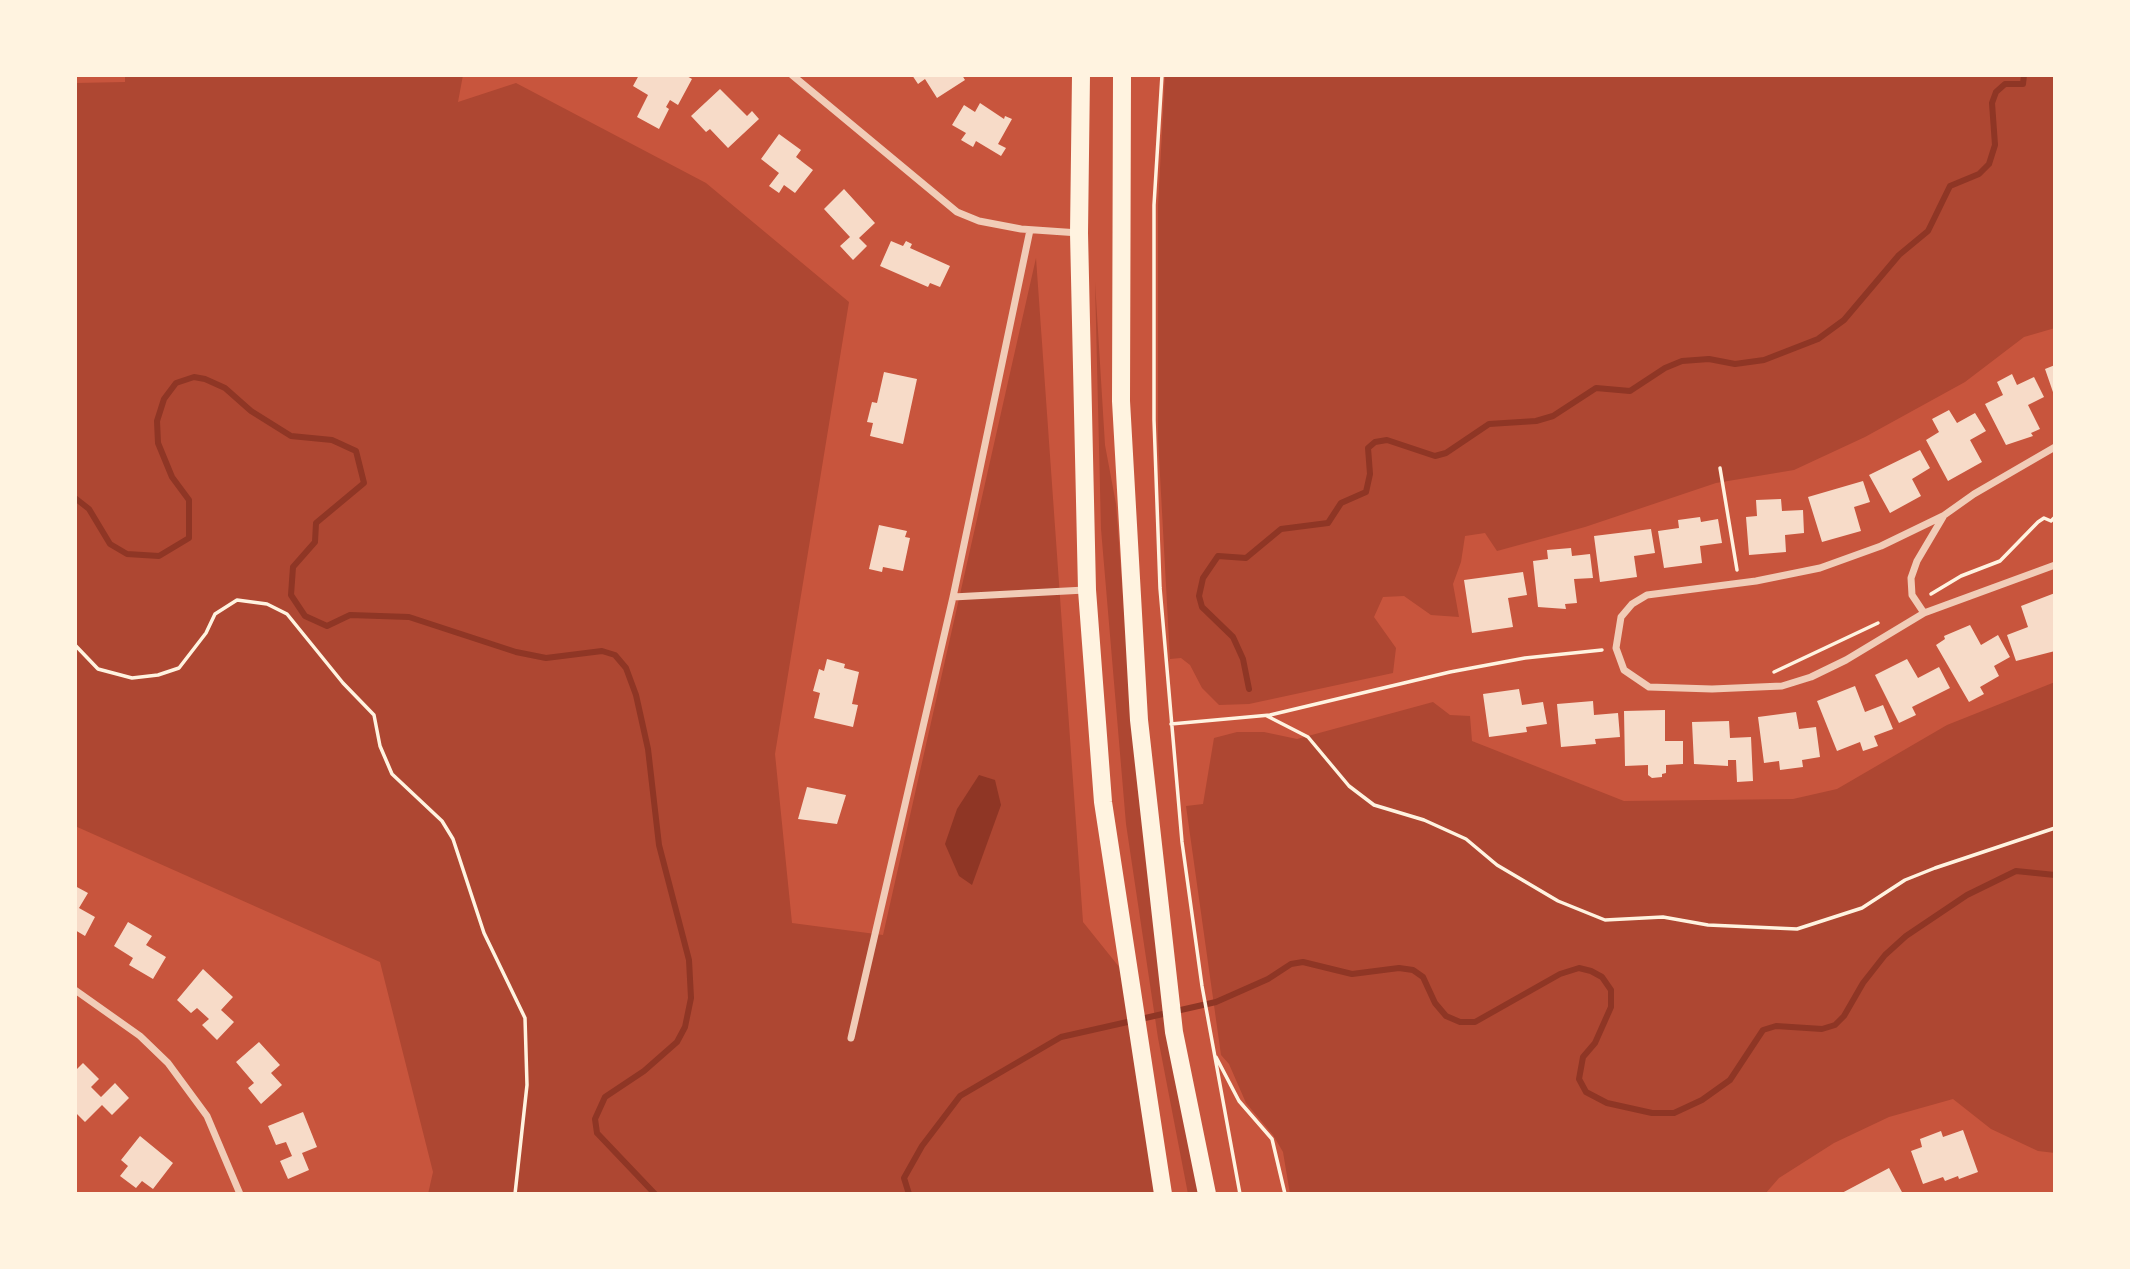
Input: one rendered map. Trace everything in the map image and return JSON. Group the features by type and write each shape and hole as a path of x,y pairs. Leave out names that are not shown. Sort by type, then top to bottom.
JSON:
{"main road":[{"path":"1081,75 1079,233 1087,590 1103,802 1163,1194"},
{"path":"1122,75 1121,401 1139,720 1174,1032 1207,1194"}],"street":[{"path":"792,75 957,212 979,221 1031,230 1079,233"},
{"path":"851,1038 953,597 1031,230"},
{"path":"2055,447 1974,494 1943,516 1881,546 1820,568 1740,583 1647,595 1632,604 1621,617 1616,648 1624,670 1649,687 1712,689 1782,686 1811,677 1846,660 1924,614 2055,565"},
{"path":"1924,614 1912,594 1911,578 1917,561 1943,516"},
{"path":"953,597 1087,590"},
{"path":"75,990 141,1036 168,1063 207,1116 240,1194"}],"path":[{"path":"1162,75 1154,195 1154,420 1160,588 1182,842 1202,986 1240,1194"},
{"path":"1720,468 1740,583"},
{"path":"1917,602 1961,576 2000,561 2038,522 2044,518 2051,521 2055,517"},
{"path":"75,645 98,669 132,678 158,675 179,668 206,633 215,614 237,600 267,604 287,614 343,684 374,715 380,746 392,774 442,821 453,839 464,865 484,933 525,1018 527,1085 515,1194"},
{"path":"1766,675 1882,621"},
{"path":"1171,722 1265,715 1460,670 1616,648"},
{"path":"1265,715 1308,737 1349,786 1374,806 1424,820 1466,839 1497,865 1558,901 1605,920 1662,917 1708,925 1797,929 1863,908 1906,880 1925,872 2055,828"},
{"path":"1214,1052 1239,1101 1272,1139 1285,1194"}],"shaded area":[{"path":"125,75 463,75 458,102 516,83 706,183 849,302 775,754 792,923 883,935 1036,258 1083,922 1128,978 1163,1194 428,1194 433,1172 380,962 75,826 75,83 125,82"},
{"path":"1165,75 2055,75 2055,328 2024,337 1965,382 1865,437 1794,470 1716,483 1585,527 1497,551 1485,533 1465,536 1461,562 1453,584 1459,617 1431,615 1404,596 1383,597 1374,617 1396,648 1393,673 1249,704 1219,705 1202,688 1190,665 1181,658 1170,659 1158,438 1158,206"},
{"path":"1095,282 1105,445 1116,504 1130,690 1205,1194 1188,1194 1158,1038 1126,824 1101,529"},
{"path":"2055,682 2055,1153 2038,1151 1991,1129 1953,1099 1889,1117 1834,1143 1779,1178 1765,1194 1290,1194 1283,1152 1273,1135 1246,1103 1229,1064 1221,1055 1186,806 1203,804 1214,738 1237,732 1264,732 1297,739 1433,702 1450,715 1470,716 1472,741 1624,801 1793,799 1837,789 1947,725"},
{"path":"979,775 995,780 1001,805 972,885 959,876 945,844 957,809"}],"building":[{"path":"639,75 685,75 692,79 678,105 670,100 666,107 669,109 659,129 637,117 648,95 633,86"},
{"path":"912,75 962,75 965,80 937,98 925,79 918,84"},
{"path":"720,89 747,116 752,111 759,119 728,148 710,129 706,132 691,116"},
{"path":"980,103 1004,119 1005,116 1012,119 998,144 1006,148 1001,156 976,141 973,147 961,140 966,133 952,125 964,105 975,112"},
{"path":"779,134 801,150 796,157 813,170 795,193 784,185 779,193 769,186 779,173 761,159"},
{"path":"844,189 875,223 859,238 867,246 853,260 840,246 850,237 824,209"},
{"path":"891,241 903,246 906,241 912,244 910,248 950,266 940,287 930,283 928,287 880,266"},
{"path":"2055,365 2055,395 2054,395 2045,369"},
{"path":"884,372 917,379 903,444 870,436 873,423 867,422 872,402 877,403"},
{"path":"2012,374 2017,385 2034,377 2044,397 2028,405 2040,429 2031,433 2033,436 2006,445 1985,404 2003,395 1997,382"},
{"path":"1949,410 1957,423 1975,413 1986,431 1970,440 1982,462 1948,481 1926,440 1939,432 1932,419"},
{"path":"1920,450 1930,468 1912,479 1921,496 1890,513 1869,475"},
{"path":"1863,481 1870,502 1854,507 1861,531 1822,542 1808,497"},
{"path":"1781,499 1782,511 1803,510 1804,533 1785,535 1786,552 1749,555 1746,517 1757,516 1756,500"},
{"path":"1700,517 1701,522 1718,519 1722,543 1700,546 1702,563 1664,568 1658,531 1679,528 1678,520"},
{"path":"879,525 907,531 905,537 910,538 903,571 883,567 882,572 869,569"},
{"path":"1651,529 1655,553 1634,556 1637,577 1600,582 1594,536"},
{"path":"1571,548 1572,556 1590,554 1593,578 1574,579 1577,603 1565,604 1566,609 1538,607 1533,561 1548,559 1547,550"},
{"path":"1523,572 1527,595 1508,598 1513,627 1472,633 1464,580"},
{"path":"2055,593 2055,651 2016,661 2007,635 2028,627 2021,606"},
{"path":"1970,625 1981,645 1998,635 2010,657 1994,666 1999,676 1980,687 1984,694 1969,702 1936,645 1945,639 1944,636"},
{"path":"827,659 845,664 844,668 859,672 852,704 858,705 853,727 814,718 820,693 813,691 819,669 824,671"},
{"path":"1907,659 1918,678 1939,667 1950,688 1912,707 1916,715 1899,723 1875,675"},
{"path":"1855,686 1865,712 1883,705 1893,729 1874,736 1878,746 1863,751 1860,742 1837,751 1817,701"},
{"path":"1519,689 1522,705 1543,702 1547,724 1526,727 1527,732 1489,737 1483,694"},
{"path":"1593,701 1594,715 1618,713 1620,737 1595,739 1596,744 1561,747 1557,704"},
{"path":"1665,710 1665,741 1683,741 1683,764 1666,765 1666,773 1662,774 1662,777 1652,778 1648,775 1648,765 1625,766 1624,711"},
{"path":"1796,712 1799,729 1816,727 1820,757 1802,760 1803,767 1780,770 1779,761 1764,763 1758,717"},
{"path":"1729,721 1730,738 1751,737 1753,781 1737,782 1736,760 1728,760 1728,766 1694,764 1692,722"},
{"path":"807,787 846,795 837,824 798,819"},
{"path":"75,886 88,893 79,908 95,917 85,936 75,930"},
{"path":"128,922 152,936 146,945 166,957 153,979 129,965 133,958 114,946"},
{"path":"203,969 233,997 221,1010 234,1022 217,1040 202,1025 209,1019 197,1008 191,1013 177,1000"},
{"path":"259,1042 280,1065 271,1073 282,1085 261,1104 248,1088 254,1083 236,1062"},
{"path":"83,1063 99,1079 91,1087 101,1097 115,1083 129,1098 112,1115 102,1105 85,1122 75,1112 75,1071"},
{"path":"303,1112 317,1147 302,1153 309,1170 288,1179 280,1161 292,1156 286,1142 276,1145 268,1126"},
{"path":"1963,1130 1978,1172 1959,1179 1958,1176 1945,1181 1943,1177 1923,1184 1911,1151 1922,1147 1920,1139 1941,1131 1943,1137"},
{"path":"140,1136 173,1163 153,1189 142,1181 136,1188 120,1176 128,1166 121,1160"},
{"path":"1889,1168 1903,1194 1840,1194"}],"waterway":[{"path":"1249,689 1243,659 1233,637 1202,607 1199,596 1203,578 1218,556 1246,558 1281,529 1328,523 1341,503 1366,492 1370,474 1368,448 1375,442 1387,440 1435,456 1446,453 1489,424 1536,421 1553,416 1596,388 1630,391 1665,368 1682,361 1709,359 1735,364 1764,360 1818,339 1844,320 1899,255 1928,231 1950,186 1979,174 1989,164 1995,145 1992,103 1996,92 2005,84 2023,84 2024,75"},
{"path":"75,498 89,509 110,544 127,554 159,556 189,538 189,500 172,477 158,443 157,421 164,399 176,383 194,377 205,379 225,388 251,411 291,436 332,440 356,451 364,483 316,523 315,542 293,567 291,595 305,616 327,626 350,615 409,617 516,652 546,658 602,651 615,655 626,668 636,695 648,749 659,845 689,960 691,998 685,1027 677,1042 644,1071 605,1097 595,1119 597,1133 655,1194"},
{"path":"909,1194 904,1178 922,1146 960,1096 1061,1037 1216,1002 1268,979 1291,964 1303,962 1352,974 1399,968 1413,970 1423,977 1435,1003 1446,1016 1460,1022 1475,1022 1560,974 1579,968 1591,971 1602,977 1611,990 1611,1007 1595,1043 1583,1057 1579,1079 1586,1092 1607,1103 1652,1113 1674,1113 1702,1100 1730,1080 1763,1030 1776,1026 1822,1029 1835,1025 1885,955 1906,936 1967,895 2016,871 2055,875"}]}
